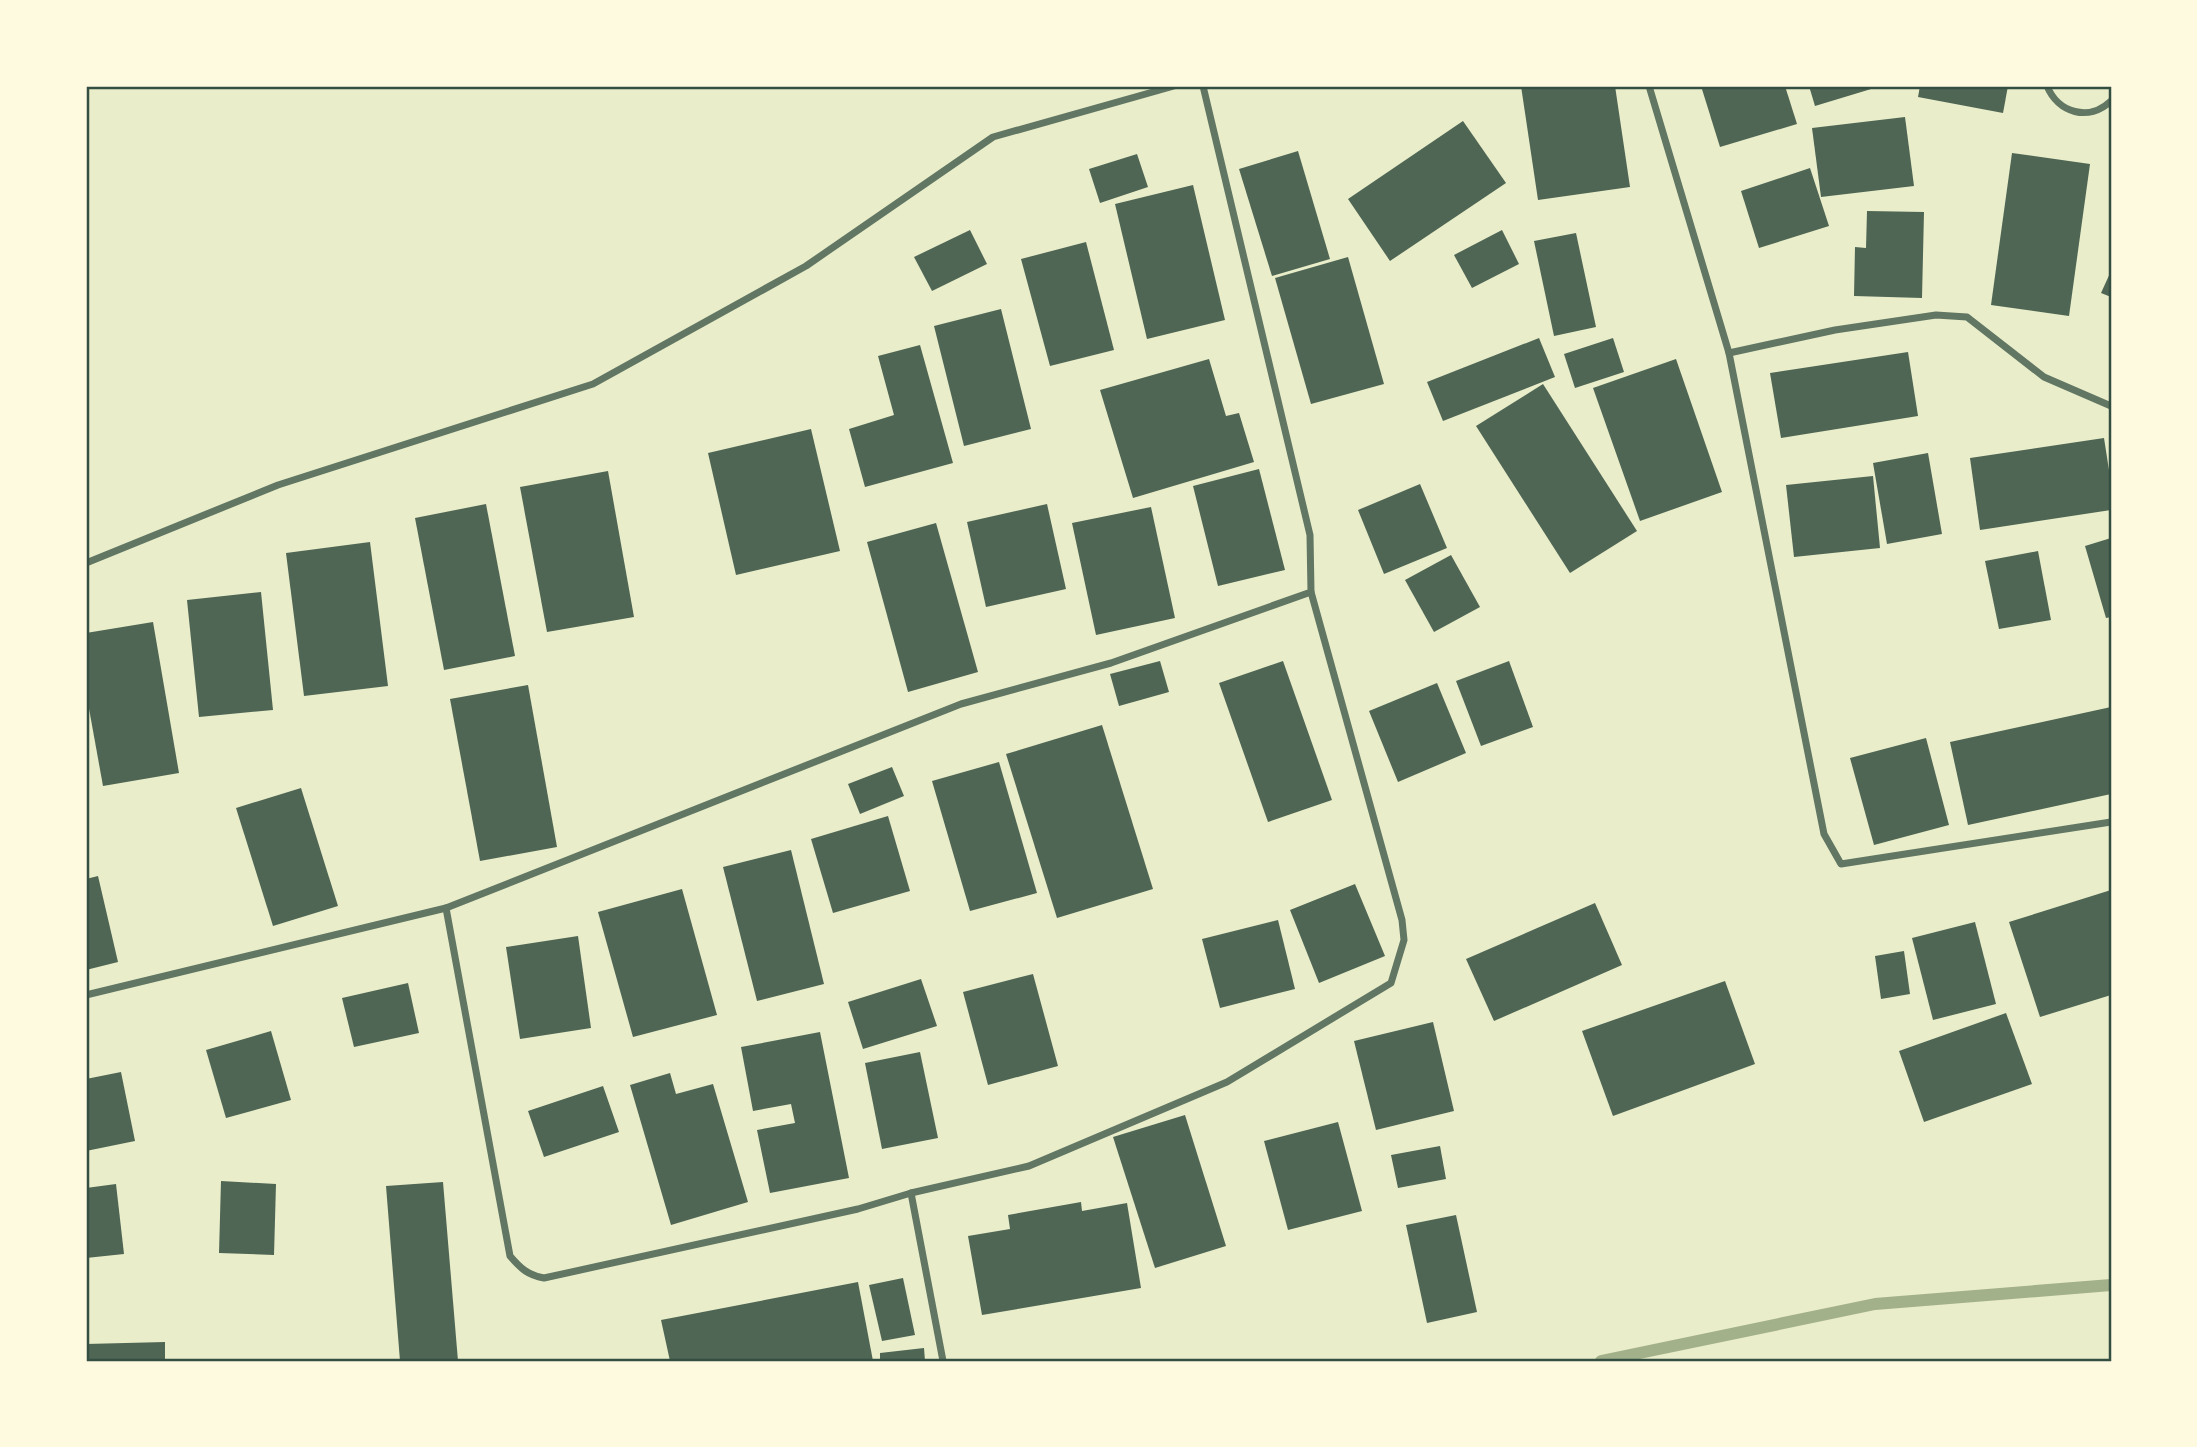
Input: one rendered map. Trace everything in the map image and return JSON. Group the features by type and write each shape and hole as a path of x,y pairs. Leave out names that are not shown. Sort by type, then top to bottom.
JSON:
{"street":[{"path":"86,563 278,485 593,384 806,266 993,137 1174,86"},
{"path":"446,908 510,1256 523,1271 544,1278 858,1209 911,1193 1029,1166 1227,1082 1391,983 1405,940 1402,920 1311,592 1310,534 1203,86"},
{"path":"1649,86 1730,353 1824,834 1841,864 2111,822"},
{"path":"2047,86 2052,97 2062,107 2076,113 2090,113 2104,108 2111,101"},
{"path":"1730,353 1835,330 1936,315 1967,317 2044,377 2111,406"},
{"path":"86,995 446,908 961,704 1111,663 1311,592"},
{"path":"911,1193 943,1361"}],"building":[{"path":"1521,86 1615,86 1630,187 1538,200"},
{"path":"1701,86 1785,86 1797,124 1720,147"},
{"path":"1809,86 1881,86 1815,106"},
{"path":"1920,86 2008,86 2003,113 1918,97"},
{"path":"1905,117 1914,186 1821,197 1812,128"},
{"path":"1463,121 1506,183 1390,261 1348,199"},
{"path":"1298,151 1330,259 1272,276 1239,169"},
{"path":"2012,153 2090,164 2069,316 1991,305"},
{"path":"1137,154 1148,187 1100,203 1089,169"},
{"path":"1810,168 1829,226 1759,248 1741,191"},
{"path":"1193,185 1225,320 1147,339 1115,204"},
{"path":"1867,211 1924,212 1922,298 1854,296 1855,247 1866,248"},
{"path":"970,230 987,264 932,291 914,257"},
{"path":"1502,230 1519,264 1472,288 1454,255"},
{"path":"1576,233 1596,327 1554,336 1534,241"},
{"path":"1086,242 1114,350 1050,366 1021,259"},
{"path":"1348,257 1384,384 1311,404 1275,278"},
{"path":"2111,271 2111,297 2101,293"},
{"path":"1001,309 1031,429 964,446 934,326"},
{"path":"1539,338 1555,377 1443,421 1427,382"},
{"path":"1613,338 1624,372 1575,388 1564,354"},
{"path":"920,345 953,463 865,487 849,429 894,415 878,356"},
{"path":"1908,352 1918,416 1781,438 1770,373"},
{"path":"1209,359 1226,416 1239,413 1254,462 1133,498 1100,390"},
{"path":"1676,359 1722,492 1640,521 1593,388"},
{"path":"1543,384 1637,531 1570,573 1476,426"},
{"path":"811,429 840,551 736,575 708,453"},
{"path":"2104,438 2111,483 2111,510 1980,530 1970,458"},
{"path":"1928,453 1942,534 1887,544 1873,463"},
{"path":"1259,469 1285,570 1218,586 1193,486"},
{"path":"608,471 634,617 547,632 520,487"},
{"path":"1873,476 1880,548 1794,557 1786,485"},
{"path":"1420,484 1447,548 1384,574 1358,510"},
{"path":"486,504 515,656 444,670 415,518"},
{"path":"1047,504 1066,589 986,607 967,522"},
{"path":"1151,507 1175,618 1096,635 1072,523"},
{"path":"936,523 978,672 908,692 867,542"},
{"path":"2111,538 2111,617 2106,618 2085,546"},
{"path":"370,542 388,686 304,696 286,553"},
{"path":"2038,551 2051,620 1999,629 1985,561"},
{"path":"1451,555 1480,607 1434,632 1405,580"},
{"path":"261,592 273,710 199,717 187,600"},
{"path":"153,622 179,773 103,786 86,692 86,633"},
{"path":"1160,661 1169,692 1119,706 1110,674"},
{"path":"1283,661 1332,800 1268,822 1219,683"},
{"path":"1509,661 1533,727 1481,746 1456,681"},
{"path":"1437,683 1466,753 1398,782 1369,711"},
{"path":"528,685 557,847 480,861 450,699"},
{"path":"2111,707 2111,794 1968,825 1950,742"},
{"path":"1102,725 1153,889 1057,918 1006,754"},
{"path":"1926,738 1949,825 1874,845 1850,758"},
{"path":"999,762 1037,893 970,911 932,781"},
{"path":"892,767 904,796 860,814 848,784"},
{"path":"301,788 338,906 273,926 236,808"},
{"path":"888,816 910,891 833,913 811,839"},
{"path":"791,850 824,984 757,1001 723,867"},
{"path":"98,876 118,962 86,970 86,879"},
{"path":"1355,884 1385,956 1319,983 1290,910"},
{"path":"682,889 717,1015 633,1037 598,912"},
{"path":"2111,890 2111,995 2040,1017 2009,922"},
{"path":"1595,903 1622,965 1494,1021 1466,959"},
{"path":"1278,920 1295,989 1220,1008 1202,939"},
{"path":"1975,922 1996,1004 1933,1020 1912,938"},
{"path":"578,936 591,1028 520,1039 506,947"},
{"path":"1904,951 1910,994 1881,999 1875,956"},
{"path":"1033,974 1058,1066 988,1085 963,992"},
{"path":"921,979 937,1026 863,1049 848,1002"},
{"path":"1725,981 1755,1064 1613,1116 1582,1031"},
{"path":"408,983 419,1033 354,1047 342,998"},
{"path":"2006,1013 2032,1084 1924,1122 1899,1051"},
{"path":"1433,1022 1454,1111 1376,1130 1354,1041"},
{"path":"271,1031 291,1100 226,1118 206,1050"},
{"path":"820,1032 849,1178 770,1193 757,1130 795,1123 791,1104 753,1111 741,1047"},
{"path":"920,1052 938,1138 882,1149 865,1063"},
{"path":"121,1072 135,1141 86,1151 86,1079"},
{"path":"670,1073 676,1094 713,1084 748,1202 671,1225 630,1085"},
{"path":"603,1086 619,1132 544,1157 528,1111"},
{"path":"1185,1115 1226,1246 1155,1268 1113,1137"},
{"path":"1338,1122 1362,1211 1288,1230 1264,1141"},
{"path":"1440,1146 1446,1179 1398,1188 1391,1155"},
{"path":"221,1181 276,1184 274,1255 219,1253"},
{"path":"443,1182 458,1361 400,1361 386,1186"},
{"path":"116,1184 124,1254 86,1258 86,1188"},
{"path":"1081,1202 1082,1211 1127,1203 1141,1288 982,1315 968,1236 1010,1229 1008,1215"},
{"path":"1456,1215 1477,1312 1427,1323 1406,1225"},
{"path":"903,1278 915,1335 882,1341 869,1285"},
{"path":"858,1282 873,1361 670,1361 661,1320"},
{"path":"165,1342 165,1361 86,1361 86,1344"},
{"path":"924,1348 925,1361 880,1361 880,1353"}],"waterway":[{"path":"1601,1361 1875,1304 2111,1285"}]}
